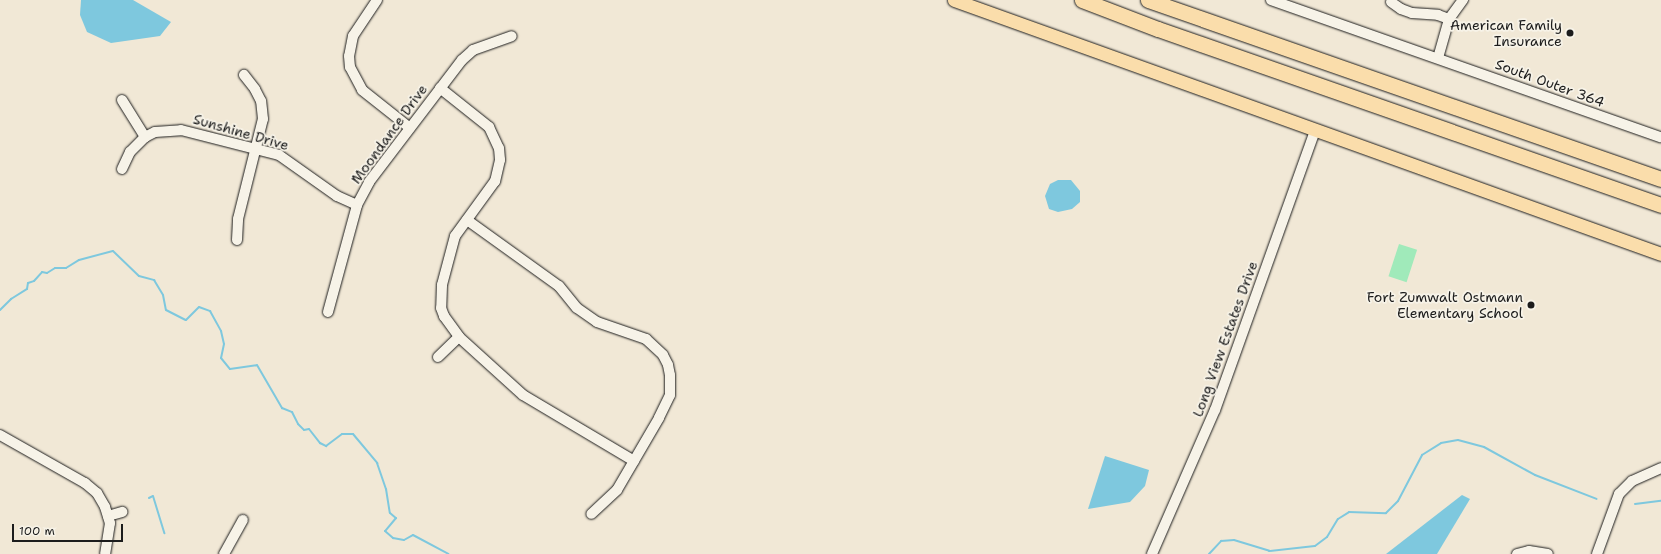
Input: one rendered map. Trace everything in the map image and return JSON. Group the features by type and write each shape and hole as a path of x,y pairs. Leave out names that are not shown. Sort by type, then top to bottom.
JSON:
{"highway":[{"path":"1082,0 1158,29 1661,205"},
{"path":"1148,0 1661,180"}],"main road":[{"path":"954,0 1315,131 1661,254"}],"street":[{"path":"377,0 354,36 349,56 350,67 362,90 410,128"},
{"name":"South Outer 364","path":"1271,0 1661,137"},
{"path":"1438,58 1450,19 1464,0"},
{"path":"1391,2 1401,9 1412,13 1438,15 1450,19"},
{"name":"Moondance Drive","path":"328,312 357,205 378,169 462,60 473,50 512,36"},
{"path":"237,240 238,219 263,119 261,101 255,89 244,75"},
{"path":"440,88 489,127 499,148 500,160 496,181 455,236 442,285 441,308 451,328 523,395 634,461"},
{"path":"122,100 145,137"},
{"name":"Sunshine Drive","path":"122,169 130,152 145,137 155,132 171,129 256,148 290,161 337,196 357,205"},
{"name":"Long View Estates Drive","path":"1152,554 1215,410 1315,131"},
{"path":"467,220 559,286 578,308 590,317 619,331 646,339 663,355 670,375 670,395 617,490 591,514"},
{"path":"438,357 459,337"},
{"path":"0,435 85,483 100,496 108,516 110,531 105,554"},
{"path":"1597,554 1619,494 1632,481 1661,468"},
{"path":"108,516 122,512"},
{"path":"224,554 243,520"},
{"path":"1517,554 1529,551 1548,554"}],"green space":[{"path":"1399,244 1417,250 1407,282 1388,276"}],"water":[{"path":"81,0 133,0 171,22 160,36 111,43 87,32 80,15"},
{"path":"1058,180 1071,180 1080,191 1080,202 1072,209 1058,212 1049,209 1045,196 1050,184"},
{"path":"1105,456 1149,470 1145,486 1130,502 1088,509"},
{"path":"1462,495 1470,499 1437,554 1386,554"}],"waterway":[{"path":"0,310 11,299 27,289 28,283 34,281 42,272 47,273 55,268 66,268 79,260 113,251 139,276 154,280 163,295 166,310 186,320 199,307 210,311 221,331 224,344 221,358 230,369 257,365 282,408 292,412 298,424 304,430 309,429 320,443 326,446 342,434 353,434 377,463 386,489 390,513 396,518 385,531 393,538 404,540 413,535 448,554"},
{"path":"1209,554 1221,541 1234,540 1269,551 1315,546 1327,537 1338,519 1349,512 1386,513 1398,501 1422,455 1441,443 1458,440 1484,447 1535,475 1597,499"},
{"path":"153,496 164,533"},
{"path":"149,498 153,496"},
{"path":"1635,504 1661,501"}],"place":[{"name":"American Family Insurance","path":"1570,33"},
{"name":"Fort Zumwalt Ostmann Elementary School","path":"1531,305"}]}
